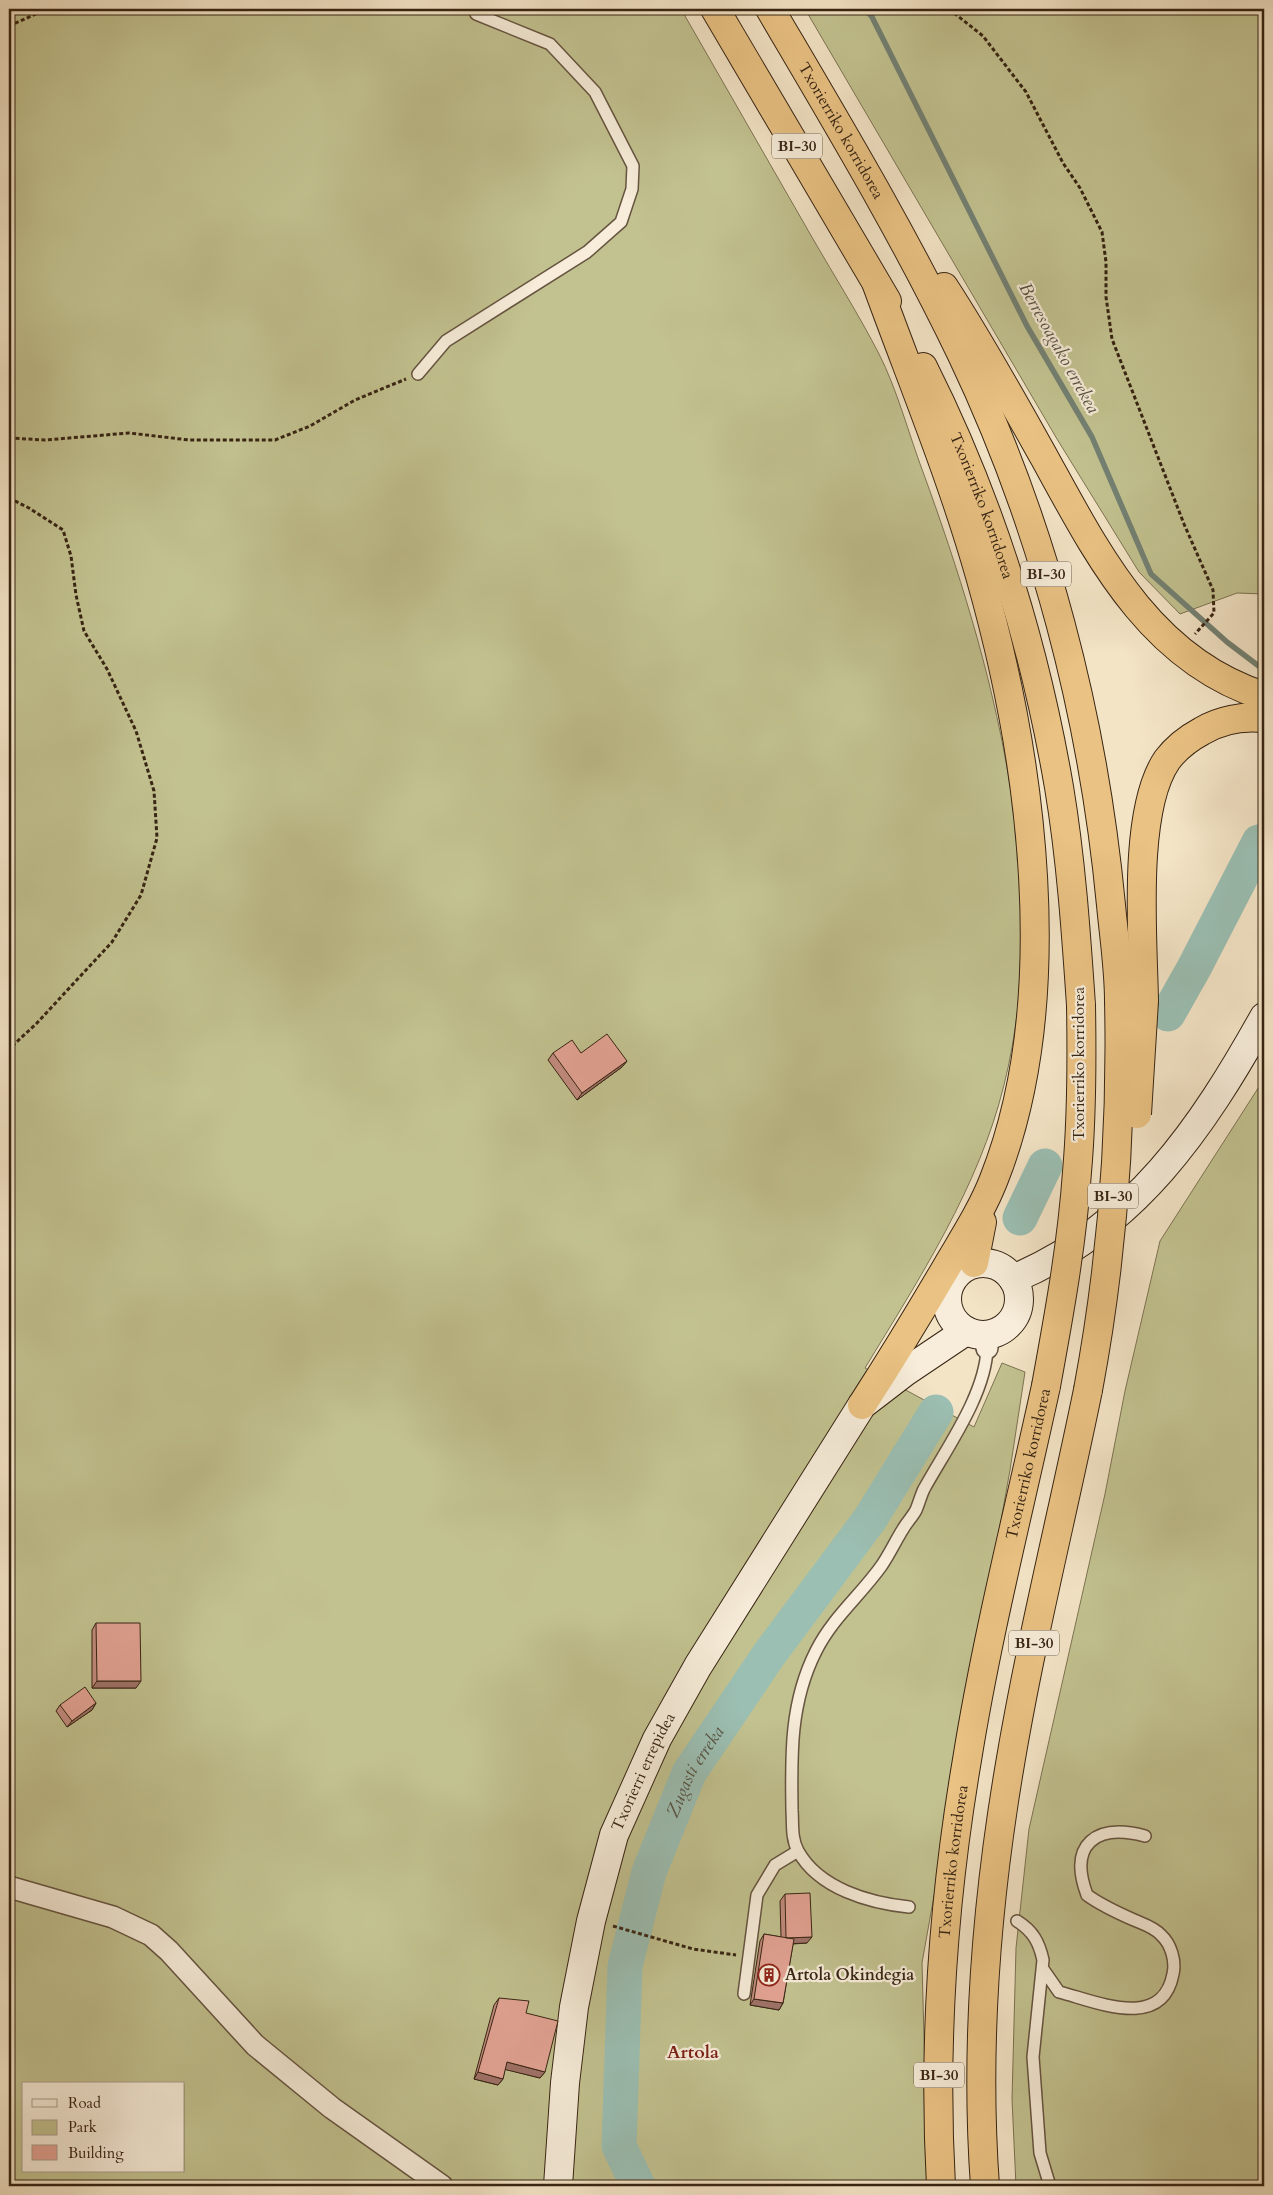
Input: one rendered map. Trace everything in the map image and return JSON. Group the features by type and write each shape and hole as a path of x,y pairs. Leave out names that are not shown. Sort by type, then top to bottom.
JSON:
{"highway":[{"name":"Txorierriko korridorea","path":"715,9 916,351 960,447 1016,602 1044,713 1059,787 1072,893 1081,1005 1082,1071 1076,1181 1066,1268 1046,1386 983,1677 967,1759 952,1860 940,2001 941,2186"},
{"name":"Txorierriko korridorea","path":"770,9 870,178 962,354 1006,459 1040,552 1074,676 1092,757 1107,863 1132,1001"},
{"path":"870,178 978,338 1080,522 1113,577 1146,619 1180,651 1236,687 1264,696"},
{"path":"877,285 960,511 980,576 1018,743 1026,810 1033,882 1033,994 1021,1083 1009,1132 987,1196 974,1264"},
{"path":"1132,1001 1145,828 1153,792 1167,760 1188,739 1210,726 1232,719 1264,718"},
{"name":"BI-30","path":"985,2186 982,2114 985,1991 995,1866 1016,1731 1088,1390 1101,1319 1119,1267 1135,1164 1132,1001"},
{"path":"862,1405 987,1196"}],"main road":[{"path":"1013,1279 1041,1267 1092,1234 1121,1211 1155,1178 1199,1125 1264,1018"},
{"path":"862,1405 905,1372 980,1338 998,1332 1008,1325 1016,1315 1019,1303 1018,1290 1013,1279 996,1265 974,1264 956,1274 946,1293 946,1304 952,1320 980,1338"},
{"path":"888,1364 946,1304"},
{"name":"Txorierri errepidea","path":"558,2186 565,2082 574,2007 590,1921 614,1835 657,1739 698,1666 862,1405"}],"street":[{"path":"9,1886 113,1917 151,1935 170,1951 255,2045 332,2108 442,2186"}],"lane":[{"path":"418,374 446,341 587,252 621,222 632,189 633,166 595,92 550,44 497,24 476,14 475,9"},
{"path":"909,1907 880,1904 850,1894 827,1880 808,1864 798,1850 792,1831 792,1748 797,1705 803,1679 816,1650 832,1625 881,1566 916,1510 923,1491 966,1416 987,1362 980,1338"},
{"path":"1043,1969 1059,1992 1118,2007 1135,2010 1162,1997 1170,1984 1174,1968 1172,1954 1167,1942 1153,1928 1102,1906 1087,1895 1080,1867 1081,1855 1087,1845 1100,1836 1119,1831 1145,1836"},
{"path":"744,1994 757,1895 775,1865 798,1850"},
{"path":"1017,1921 1034,1935 1040,1946 1043,1969 1034,2048 1034,2081 1040,2153 1050,2186"}],"path":[{"path":"9,26 47,9"},
{"path":"949,9 983,36 1026,92 1102,232 1106,262 1106,297 1112,339 1184,524 1212,590 1214,613 1180,651"},
{"path":"9,438 45,440 129,433 189,440 274,440 310,426 356,400 418,374"},
{"path":"9,498 29,508 63,530 71,556 76,595 84,631 107,669 136,731 154,791 157,838 141,895 112,942 36,1024 9,1049"},
{"path":"613,1926 694,1949 748,1957"}],"green space":[{"path":"9,9 681,9 863,325 892,382 972,619 992,696 1008,774 1019,853 1022,931 1018,1009 1004,1085 993,1123 963,1196 945,1231 906,1301 865,1368 974,1427 1002,1363 1025,1372 1010,1470 922,1963 928,2186 9,2186"},
{"path":"805,9 1264,9 1264,594 1237,593 1180,614 1139,572 1057,439"},
{"path":"1264,1079 1264,2186 1016,2186 1012,2099 1016,1948 1029,1829 1105,1494 1125,1391 1160,1241"}],"building":[{"path":"607,1034 627,1061 582,1093 553,1053 572,1040 581,1053"},
{"path":"96,1623 140,1623 141,1681 97,1681"},
{"path":"85,1687 96,1703 72,1721 60,1705"},
{"path":"810,1893 812,1937 786,1938 785,1894"},
{"name":"Artola Okindegia","path":"764,1934 794,1939 783,2003 754,1999"},
{"path":"499,1998 529,2001 526,2013 558,2021 545,2072 507,2062 503,2079 478,2072"}],"waterway":[{"name":"Berresoagako errekea","path":"865,9 872,17 1027,326 1092,437 1151,574 1227,642 1264,670"},
{"path":"1259,842 1264,814"},
{"path":"1168,1014 1259,842 1264,841"},
{"path":"1020,1218 1045,1166"},
{"name":"Zugasti erreka","path":"638,2186 619,2146 625,1966 649,1872 689,1773 768,1656 870,1519 936,1412"}],"place":[{"name":"Artola Okindegia","path":"769,1975"}],"district":[{"name":"Artola","path":"693,2052"}]}
